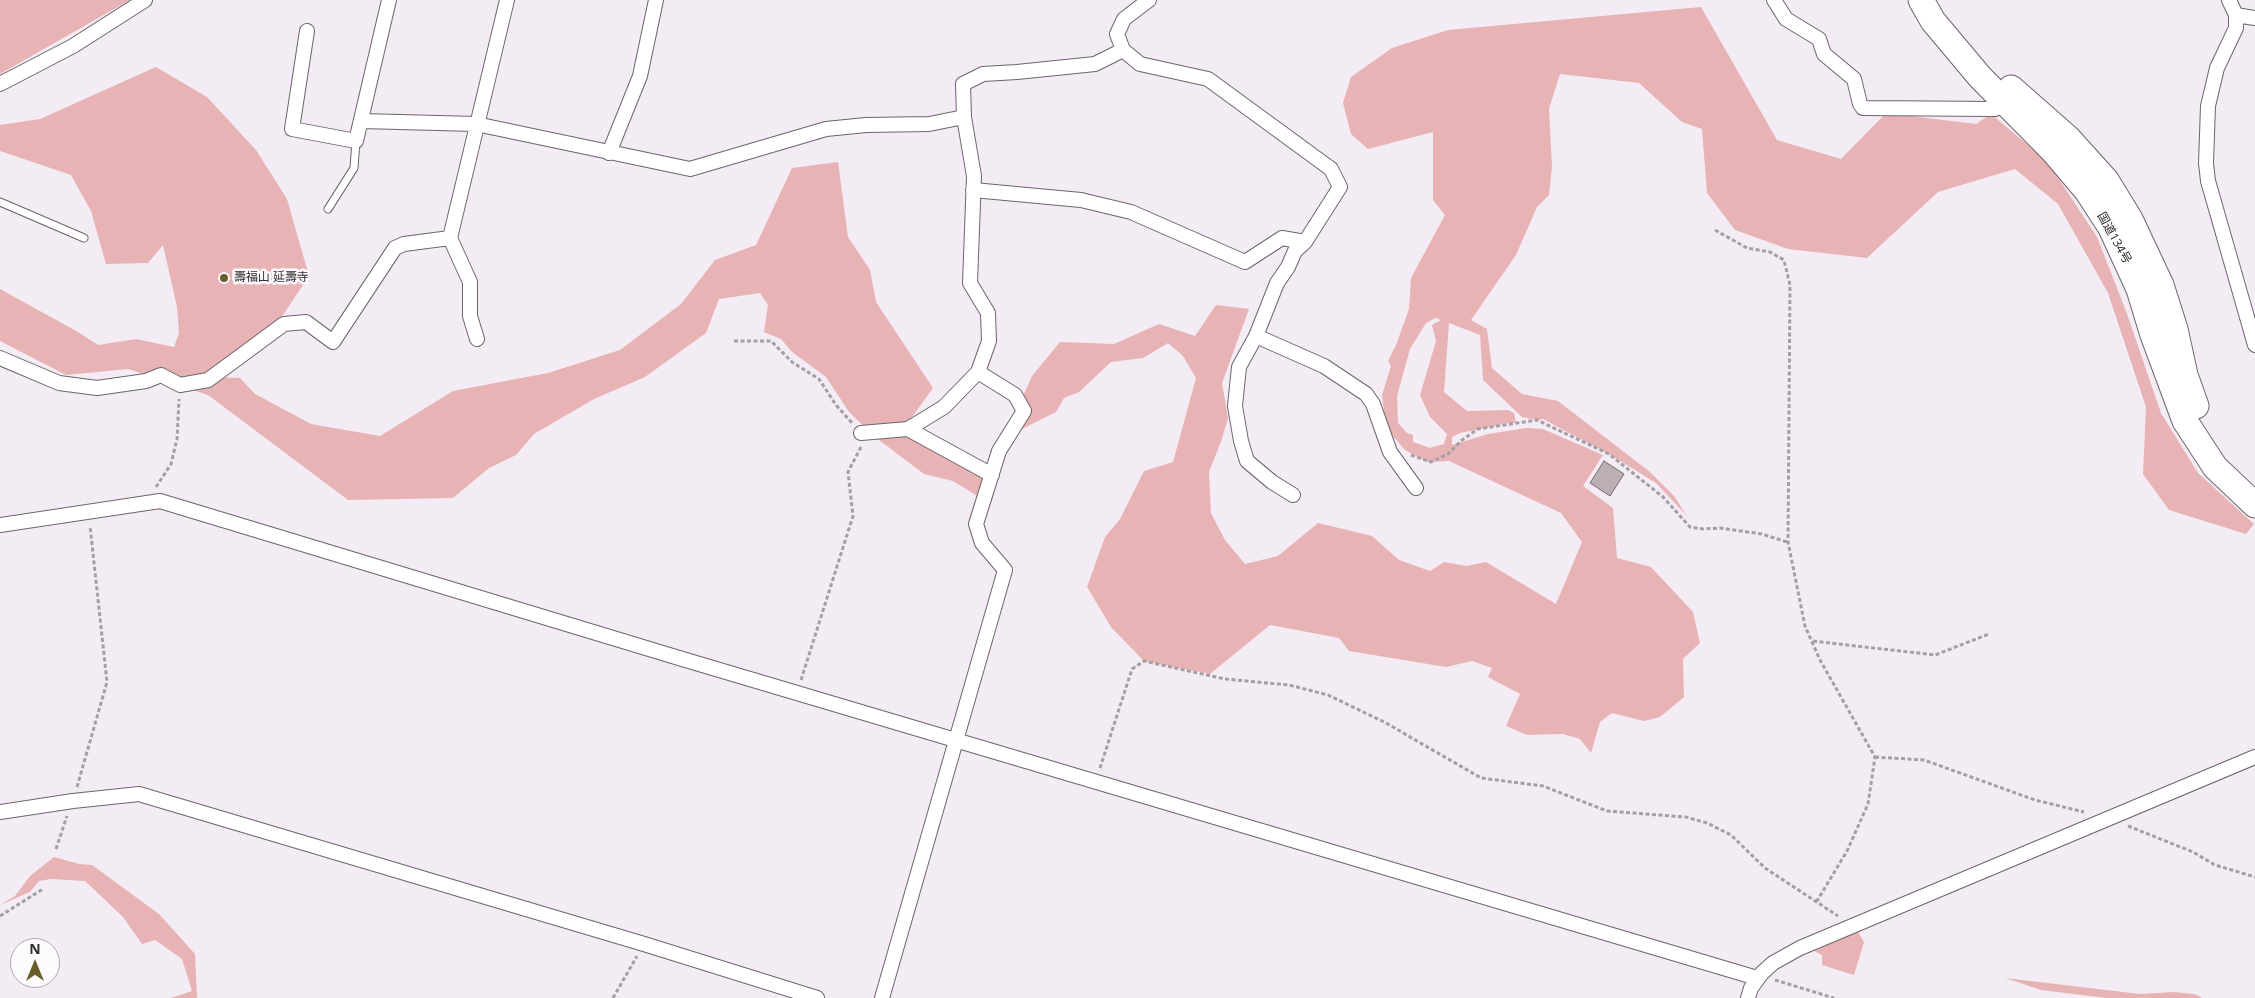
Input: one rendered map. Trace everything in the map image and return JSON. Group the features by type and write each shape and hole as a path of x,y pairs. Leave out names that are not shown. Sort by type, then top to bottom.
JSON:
{"highway":[{"name":"国道134号","path":"1922,0 1933,21 2005,104 2054,152 2086,191 2112,228 2139,288 2165,370 2185,422 2215,467 2255,506"},
{"name":"国道134号","path":"1922,0 1979,60 2069,139 2106,180 2130,219 2161,286 2185,375 2198,412 2222,449 2255,485"}],"street":[{"path":"0,84 74,46 145,0"},
{"path":"307,31 292,129 356,141 389,0"},
{"path":"477,339 470,316 470,282 450,238 507,0"},
{"path":"609,153 640,76 656,0"},
{"path":"1149,0 1124,19 1117,34 1123,50 1140,64 1208,80 1331,169 1340,187 1305,242 1295,251 1288,267 1276,283 1256,336 1239,367 1235,406 1240,441 1247,461 1272,482 1293,495"},
{"path":"1774,0 1786,19 1819,39 1824,54 1854,79 1860,104 1863,108 1995,109 2005,104"},
{"path":"2229,0 2236,15 2236,28 2217,68 2208,106 2206,164 2208,181 2255,345"},
{"path":"2236,15 2255,18"},
{"path":"861,433 908,429 944,407 978,372 989,341 988,313 970,283 974,176 964,117 963,84 983,74 1095,64 1123,50"},
{"path":"361,121 476,124 690,169 826,129 866,125 929,124 964,117"},
{"path":"973,190 1081,200 1130,212 1245,262 1282,238 1305,242"},
{"path":"0,358 59,383 97,388 146,381 160,375 180,385 208,380 284,324 306,322 333,342 395,248 404,244 450,238"},
{"path":"1256,336 1324,366 1366,394 1373,404 1390,452 1416,488"},
{"path":"882,998 1005,570 982,543 976,524 999,451 1024,411 1016,395 978,372"},
{"path":"908,429 992,475"},
{"path":"0,526 160,501 955,740 1760,975"},
{"path":"1748,998 1760,975 1772,963 1800,948 2255,758"},
{"path":"0,812 73,800 140,794 644,944 817,998"}],"lane":[{"path":"328,209 354,168 356,141"},
{"path":"0,202 84,238"}],"path":[{"path":"1714,230 1747,248 1770,252 1784,260 1790,285 1788,542 1805,626 1828,675 1875,757 1868,804 1847,851 1817,901"},
{"path":"734,341 771,341 792,362 819,379 836,405 861,433 863,443 848,472 852,516 797,692"},
{"path":"138,505 160,482 171,464 177,439 180,385"},
{"path":"1386,443 1396,450 1430,462 1448,454 1462,440 1478,429 1537,420 1609,454 1663,497 1690,527 1703,529 1720,528 1762,534 1788,542"},
{"path":"56,849 73,800 107,682 89,513"},
{"path":"1812,641 1935,655 1989,634"},
{"path":"1096,780 1132,668 1144,661 1225,679 1289,685 1328,695 1386,723 1480,778 1543,786 1607,811 1686,817 1707,823 1731,835 1765,868 1852,926"},
{"path":"1875,757 1924,760 2035,800 2109,818 2193,852 2215,865 2255,877"},
{"path":"0,916 43,889"},
{"path":"612,998 644,944"},
{"path":"1760,975 1834,998"}],"shaded area":[{"path":"0,0 130,0 0,74"},
{"path":"1701,7 1777,140 1841,159 1886,113 1976,124 1991,114 2047,161 2097,237 2126,311 2161,413 2198,473 2254,524 2246,534 2169,510 2143,474 2146,407 2108,293 2058,204 2015,169 1938,192 1867,258 1788,249 1735,230 1707,193 1702,129 1682,122 1639,83 1560,74 1549,109 1552,166 1549,195 1537,207 1516,255 1471,320 1487,329 1492,368 1522,394 1558,401 1650,472 1674,496 1687,516 1656,483 1609,454 1543,419 1537,420 1522,417 1483,380 1480,335 1449,323 1444,392 1467,411 1508,410 1514,413 1516,423 1460,433 1452,437 1452,445 1488,434 1526,428 1543,429 1603,455 1583,486 1613,508 1617,558 1651,567 1693,612 1700,643 1683,659 1684,697 1660,717 1644,721 1612,713 1600,722 1591,753 1580,739 1563,734 1527,735 1506,726 1520,694 1488,677 1492,668 1472,661 1446,667 1349,651 1339,638 1270,625 1210,674 1144,661 1111,627 1087,587 1105,537 1120,519 1144,471 1173,462 1196,378 1183,356 1168,343 1143,358 1111,362 1079,392 1064,398 1056,412 1020,430 1011,423 1032,376 1060,342 1114,344 1159,324 1195,336 1216,305 1249,309 1222,383 1228,418 1209,472 1211,513 1225,540 1245,564 1278,556 1318,523 1372,536 1399,560 1430,571 1444,562 1467,566 1486,562 1556,604 1582,542 1561,513 1449,461 1428,462 1405,450 1386,428 1382,395 1391,366 1388,361 1409,309 1411,278 1445,215 1433,200 1433,132 1368,149 1351,134 1343,103 1351,77 1392,48 1448,30","holes":["1436,318 1441,320 1432,325 1436,341 1420,395 1430,417 1447,434 1444,444 1430,448 1413,442 1413,435 1407,433 1398,423 1397,396 1410,349 1426,323"]},
{"path":"156,67 207,97 256,150 287,199 309,276 263,345 217,377 240,378 255,394 311,424 380,436 453,391 548,373 620,350 681,304 715,260 756,245 792,168 838,162 848,237 870,270 876,302 933,388 912,417 914,438 984,479 979,497 953,481 924,474 875,437 849,412 826,377 792,352 781,339 764,332 768,305 760,293 719,299 706,333 645,377 594,399 534,434 516,455 489,468 453,498 348,500 208,395 128,369 66,375 0,341 0,289 98,345 136,339 174,347 179,333 177,307 163,245 148,263 106,264 91,211 71,175 0,151 0,125 40,119"},
{"path":"54,857 79,864 92,865 159,914 195,954 197,998 171,998 192,991 182,959 155,940 142,944 123,917 85,881 51,879 39,881 30,892 0,905 15,896 30,876"},
{"path":"1857,930 1864,942 1854,975 1822,965 1822,955 1814,951"},
{"path":"2005,978 2140,994 2174,992 2194,994 2203,998 2106,998 2041,990"}],"building":[{"path":"1604,461 1624,474 1610,496 1590,483"}],"place":[{"name":"壽福山 延壽寺","path":"224,278"}]}
